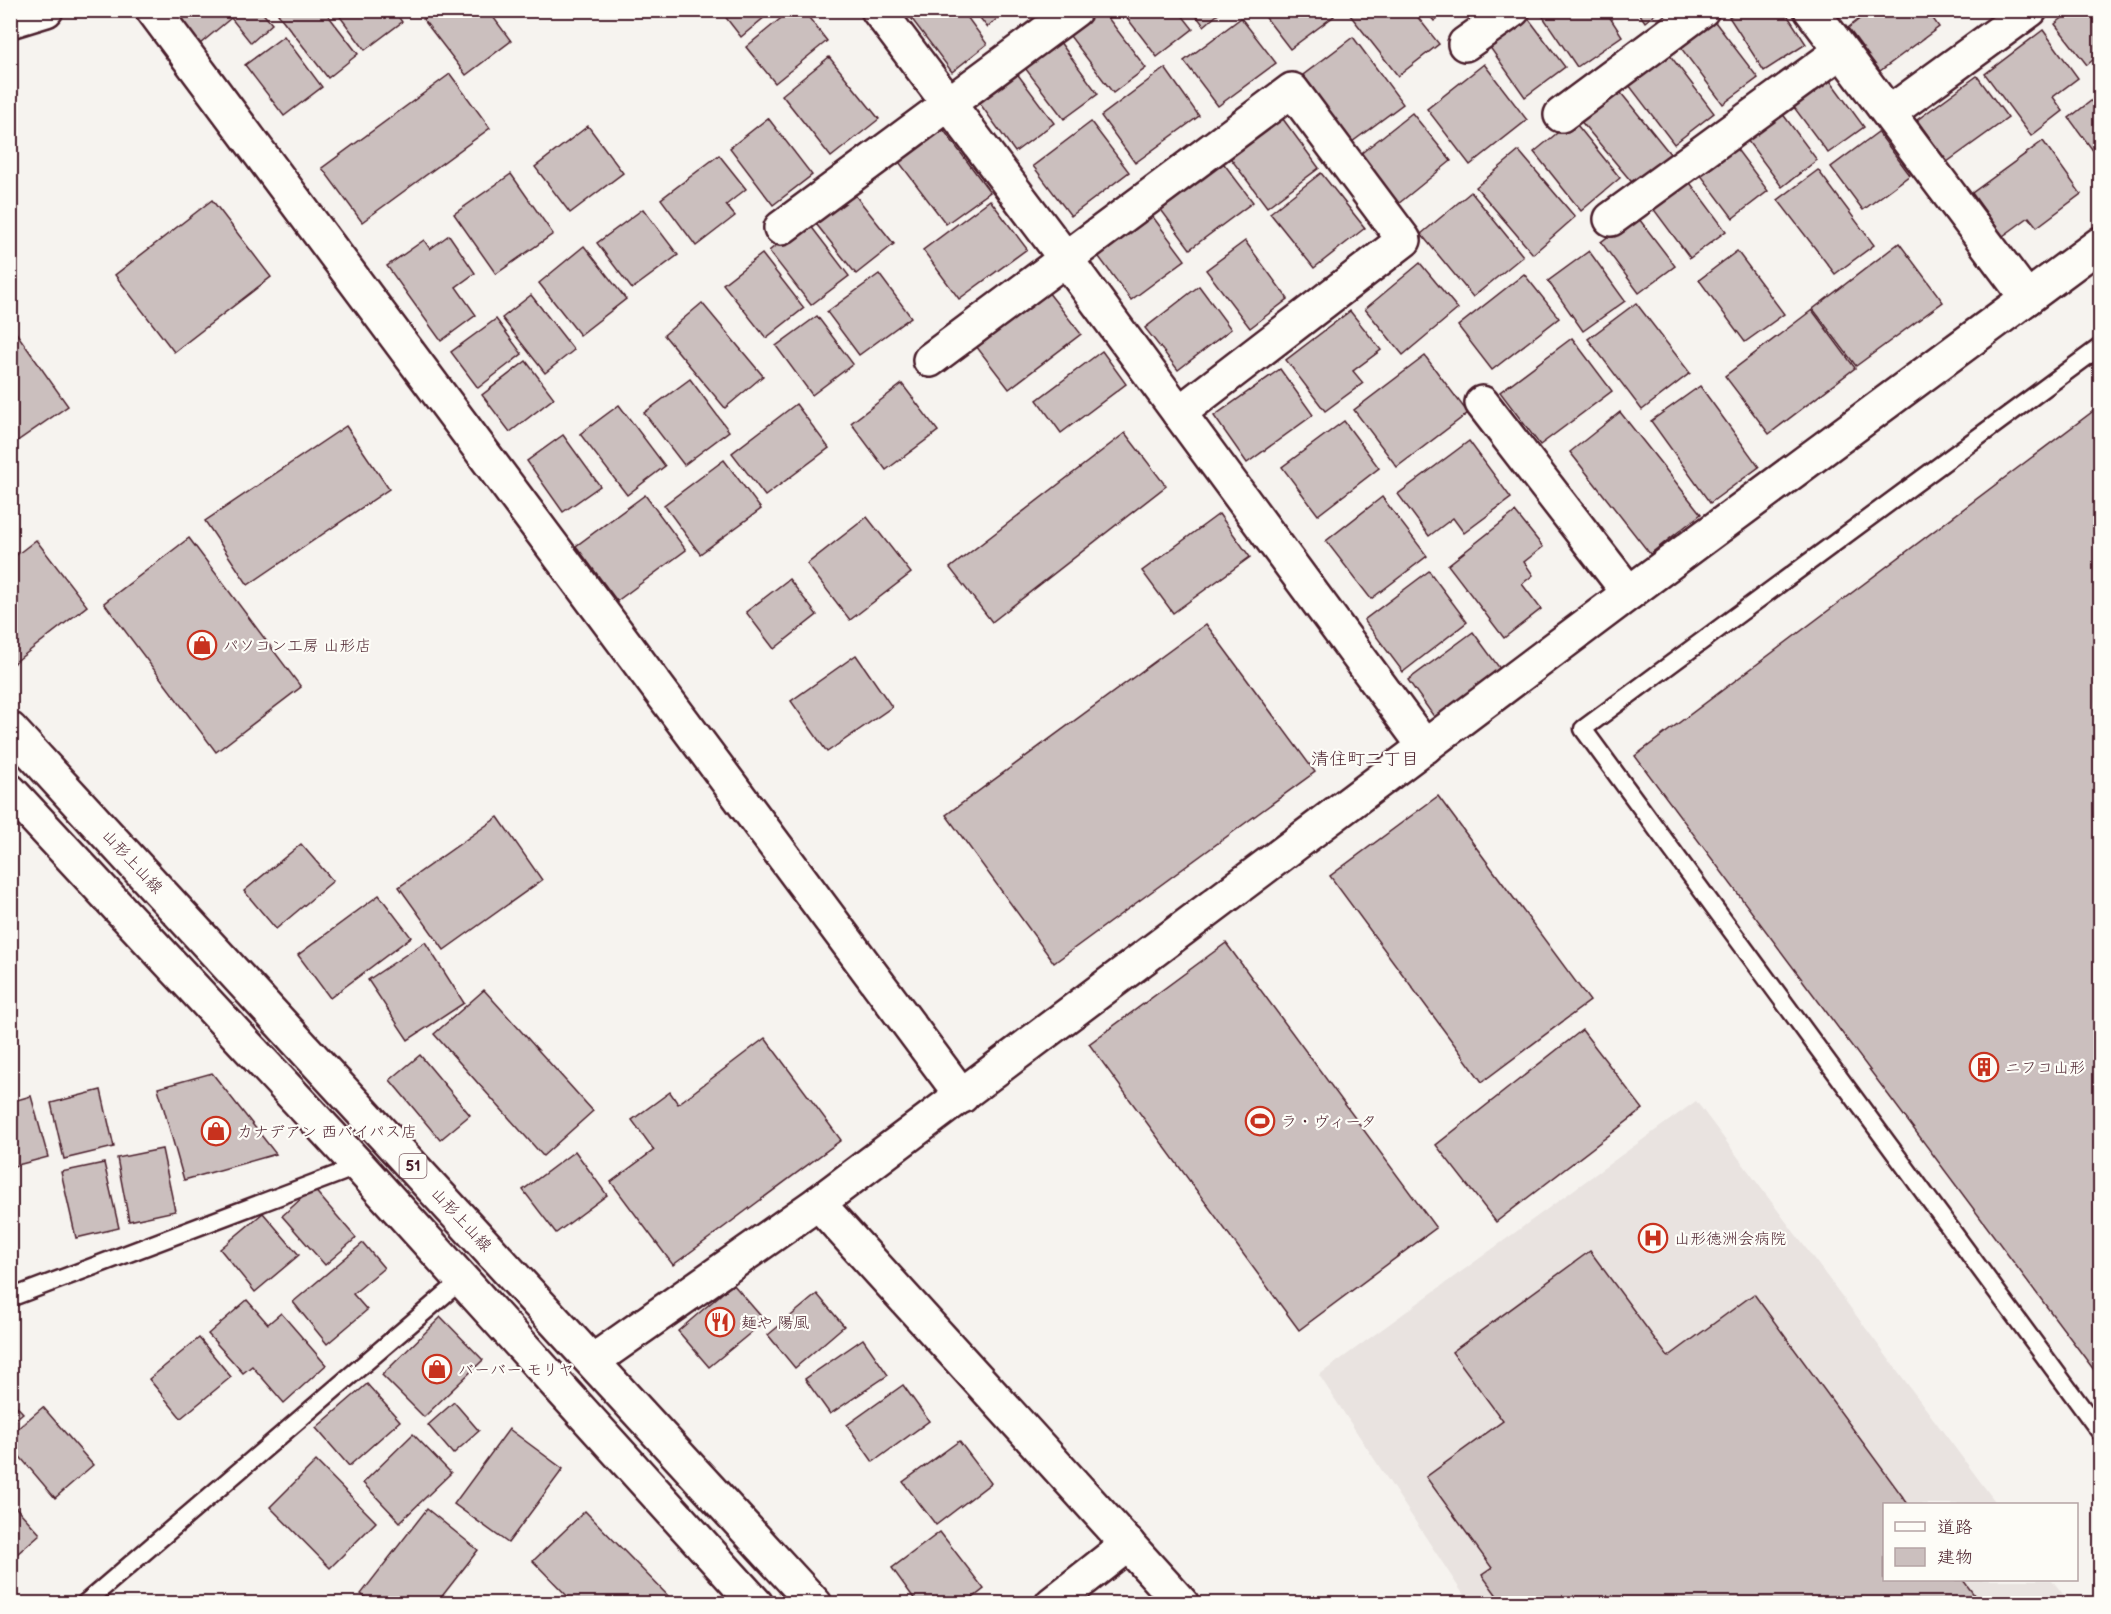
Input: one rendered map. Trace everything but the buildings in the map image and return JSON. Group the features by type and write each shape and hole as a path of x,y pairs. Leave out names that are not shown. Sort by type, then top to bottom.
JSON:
{"street":[{"path":"10,21 46,10"},
{"path":"153,10 962,1096"},
{"path":"878,10 1065,258 1425,747"},
{"path":"781,228 1075,10"},
{"path":"1465,44 1513,10"},
{"path":"1561,115 1702,10"},
{"path":"1811,10 2027,298"},
{"path":"1889,113 2030,10"},
{"path":"1611,219 1841,51"},
{"path":"930,360 1292,90 1404,240 1179,413"},
{"path":"592,1361 818,1203 1629,593 2100,244"},
{"path":"1482,403 1629,593"},
{"name":"山形上山線","path":"10,729 815,1604"},
{"name":"51","path":"10,791 463,1279 756,1604"},
{"path":"818,1203 1182,1604"},
{"path":"1052,1604 1128,1544"}],"lane":[{"path":"2100,347 1582,729 2100,1432"},
{"path":"10,1298 359,1166"},
{"path":"84,1604 463,1279"}],"shaded area":[{"name":"山形徳洲会病院","path":"1696,1101 1996,1503 1883,1503 1883,1581 2053,1581 2070,1603 1469,1603 1319,1375"}],"place":[{"name":"パソコン工房 山形店","path":"202,645"},
{"name":"ニフコ山形","path":"1984,1067"},
{"name":"ラ・ヴィータ","path":"1260,1121"},
{"name":"カナデアン 西バイパス店","path":"216,1131"},
{"name":"山形徳洲会病院","path":"1653,1238"},
{"name":"麺や 陽風","path":"720,1322"},
{"name":"バーバー モリヤ","path":"437,1369"}],"district":[{"name":"清住町二丁目","path":"1365,759"}]}
